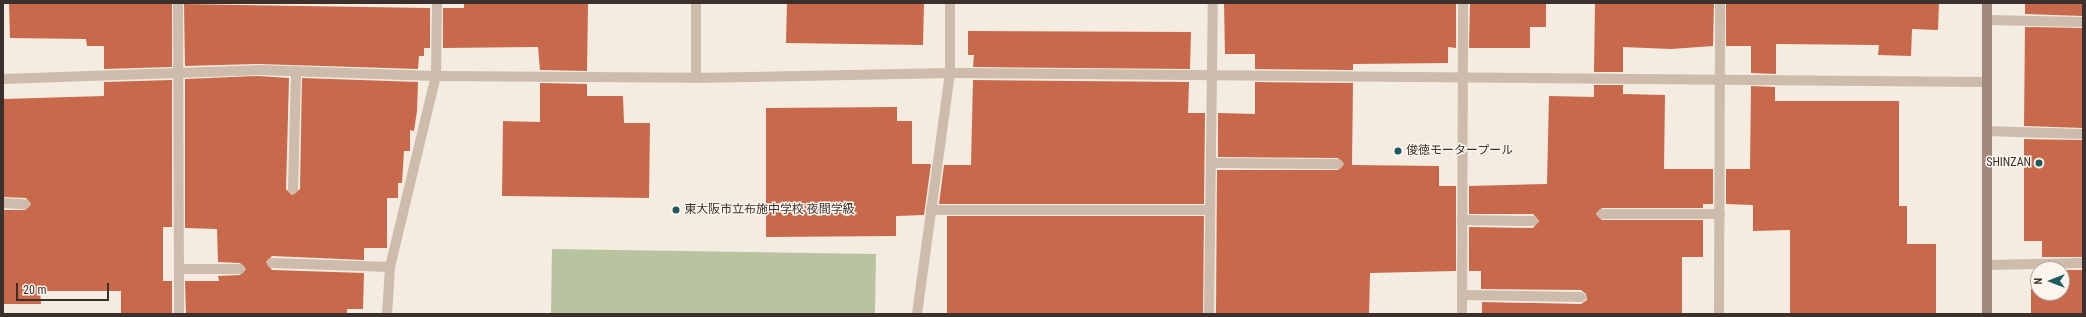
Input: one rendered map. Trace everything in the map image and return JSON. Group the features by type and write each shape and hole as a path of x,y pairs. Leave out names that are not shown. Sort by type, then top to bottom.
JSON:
{"street":[{"path":"178,3 179,314"},
{"path":"387,314 390,267 436,76 437,3"},
{"path":"696,3 696,78"},
{"path":"917,314 950,73 950,3"},
{"path":"1209,314 1213,3"},
{"path":"1462,314 1463,3"},
{"path":"1719,314 1720,3"},
{"path":"1987,3 1987,314"},
{"path":"1987,20 2083,22"},
{"path":"293,189 296,71"},
{"path":"3,79 296,71 436,76 696,78 950,73 1463,79 1987,82"},
{"path":"1987,131 2083,134"},
{"path":"1211,163 1338,164"},
{"path":"3,203 25,204"},
{"path":"931,210 1210,210"},
{"path":"1602,214 1720,214"},
{"path":"1462,220 1533,221"},
{"path":"272,263 390,267"},
{"path":"1987,265 2083,263"},
{"path":"179,269 240,269"},
{"path":"1462,296 1581,297"}],"green space":[{"path":"552,249 876,254 875,314 551,314"}],"building":[{"path":"9,3 172,4 172,67 104,69 104,46 87,46 86,39 10,38"},
{"path":"464,3 588,3 587,71 540,70 538,47 443,48 443,8 464,8"},
{"path":"787,3 924,3 923,45 786,43"},
{"path":"1224,3 1456,3 1456,48 1448,47 1448,63 1353,64 1353,70 1255,69 1255,54 1225,54"},
{"path":"1470,3 1546,3 1546,27 1530,27 1530,48 1469,48"},
{"path":"1595,3 1714,3 1713,46 1671,49 1623,47 1623,72 1594,72"},
{"path":"1726,3 1939,3 1938,30 1912,29 1911,56 1878,55 1879,45 1776,44 1776,74 1751,73 1751,46 1726,46"},
{"path":"2025,3 2083,3 2083,16 2025,14"},
{"path":"184,4 430,8 430,48 424,48 424,56 419,56 418,69 258,64 185,66"},
{"path":"2025,27 2083,28 2083,128 2024,126"},
{"path":"968,31 1191,32 1190,69 973,67 974,55 968,55"},
{"path":"258,76 289,78 286,189 292,195 300,189 302,78 418,82 417,111 414,131 410,130 410,151 404,151 402,183 398,183 398,198 387,198 387,248 364,248 364,260 272,256 266,262 272,270 364,273 363,309 347,309 347,314 186,314 185,281 219,281 218,276 240,275 246,269 240,263 218,262 217,229 185,228 185,79"},
{"path":"172,80 172,227 163,227 163,281 172,281 172,314 121,314 121,291 40,291 41,304 3,304 3,210 25,210 31,204 26,198 3,197 3,99 104,96 104,82"},
{"path":"973,80 1189,82 1188,113 1205,113 1204,204 939,204 944,165 971,165"},
{"path":"1255,82 1353,83 1352,165 1439,166 1439,186 1456,186 1456,271 1370,273 1369,314 1216,314 1217,170 1338,170 1344,164 1338,158 1218,157 1218,113 1255,114"},
{"path":"540,83 587,84 587,96 623,96 624,123 650,123 649,198 502,196 503,121 540,122"},
{"path":"1594,85 1623,85 1623,94 1665,95 1664,169 1713,169 1713,204 1703,204 1703,208 1602,208 1596,214 1602,220 1703,220 1703,257 1682,257 1682,314 1482,314 1482,302 1581,304 1587,300 1586,294 1581,290 1481,289 1481,271 1469,271 1469,227 1533,228 1539,221 1533,214 1469,214 1469,186 1547,184 1549,96 1594,97"},
{"path":"1751,86 1775,87 1775,101 1899,101 1899,206 1907,206 1907,244 1936,244 1936,314 1790,314 1790,230 1753,231 1753,205 1726,204 1726,169 1750,169"},
{"path":"897,107 897,121 912,121 912,164 931,164 924,215 896,216 896,236 766,237 766,108"},
{"path":"2024,139 2083,140 2083,257 2042,257 2042,241 2024,241"},
{"path":"947,216 1204,216 1203,314 947,314"},
{"path":"2070,270 2083,270 2083,314 2031,314 2031,301 2070,301"}],"place":[{"name":"俊徳モータープール","path":"1398,151"},
{"name":"SHINZAN","path":"2039,163"},
{"name":"東大阪市立布施中学校 夜間学級","path":"676,210"}]}
